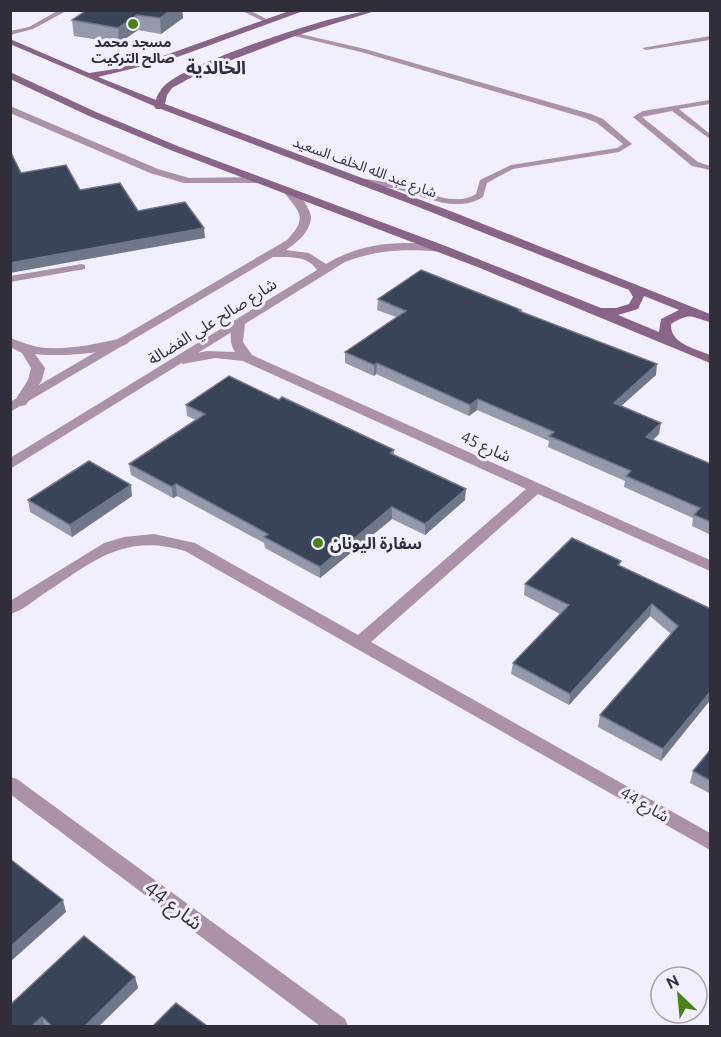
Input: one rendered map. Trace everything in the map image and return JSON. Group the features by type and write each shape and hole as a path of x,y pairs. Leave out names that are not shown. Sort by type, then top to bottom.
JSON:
{"main road":[{"path":"170,65 267,21 302,10"},
{"path":"159,106 162,95 169,86 200,69 292,34 374,10"},
{"name":"شارع عبد الله الخلف السعيد","path":"10,41 84,76 159,106 544,250 711,318"},
{"path":"84,76 170,65 200,69"},
{"path":"10,75 112,122 444,249 597,310 711,359"},
{"path":"597,310 617,312 634,306 639,297 633,287"},
{"path":"673,343 663,329 665,322 671,317 693,311"}],"street":[{"path":"10,109 154,171 188,181 259,180"},
{"name":"شارع صالح علي الفضالة","path":"16,405 272,255 301,233 307,222 306,212 288,191"},
{"name":"شارع صالح علي الفضالة","path":"10,465 183,360 341,260 376,247 396,245 444,249"},
{"path":"272,255 296,253 307,256 321,265 323,271"},
{"path":"239,324 235,341 239,351 247,358"},
{"path":"15,344 50,353 123,342"},
{"path":"15,344 27,351 38,368 35,380 16,405"},
{"name":"شارع 45","path":"183,360 212,354 232,354 247,358 711,567"},
{"path":"359,643 536,488"},
{"name":"شارع 44","path":"15,600 110,545 130,539 171,540 190,547 711,842"},
{"name":"شارع 44","path":"10,784 337,1026"}],"lane":[{"path":"10,33 31,28 65,10"},
{"path":"243,10 267,21"},
{"path":"292,34 363,50 588,116 600,121 628,144 619,150 511,166 483,182 480,195 468,202 447,201 395,186 366,182"},
{"path":"646,48 711,38"},
{"path":"711,102 640,114 637,117 694,164 711,168"},
{"path":"673,108 711,137"},
{"path":"10,279 82,267"}],"building":[{"path":"87,10 171,10 160,18 137,15 118,28 72,20"},
{"path":"10,151 21,173 66,165 80,190 120,183 138,211 185,202 204,228 10,263"},
{"path":"421,270 521,310 519,311 657,364 614,403 661,423 646,437 711,464 711,522 694,515 700,508 626,476 631,471 549,436 554,432 478,399 470,405 377,363 374,365 345,352 406,311 378,299"},
{"path":"229,376 279,400 282,397 394,450 390,453 466,489 425,524 392,507 320,567 264,537 268,534 176,484 172,487 129,464 205,414 186,405"},
{"path":"89,461 131,485 70,525 28,500"},
{"path":"572,538 621,561 618,565 711,609 711,691 663,749 600,715 678,626 652,604 570,694 513,663 569,605 525,584"},
{"path":"711,749 711,781 693,771"},
{"path":"10,859 63,900 10,947"},
{"path":"84,936 135,977 85,1026 52,1026 42,1017 32,1026 10,1026 10,1005"},
{"path":"176,1003 207,1026 153,1026"}],"place":[{"name":"مسجد محمد صالح التركيت","path":"133,24"},
{"name":"سفارة اليونان","path":"318,543"}],"district":[{"name":"الخالدية","path":"216,67"}]}
